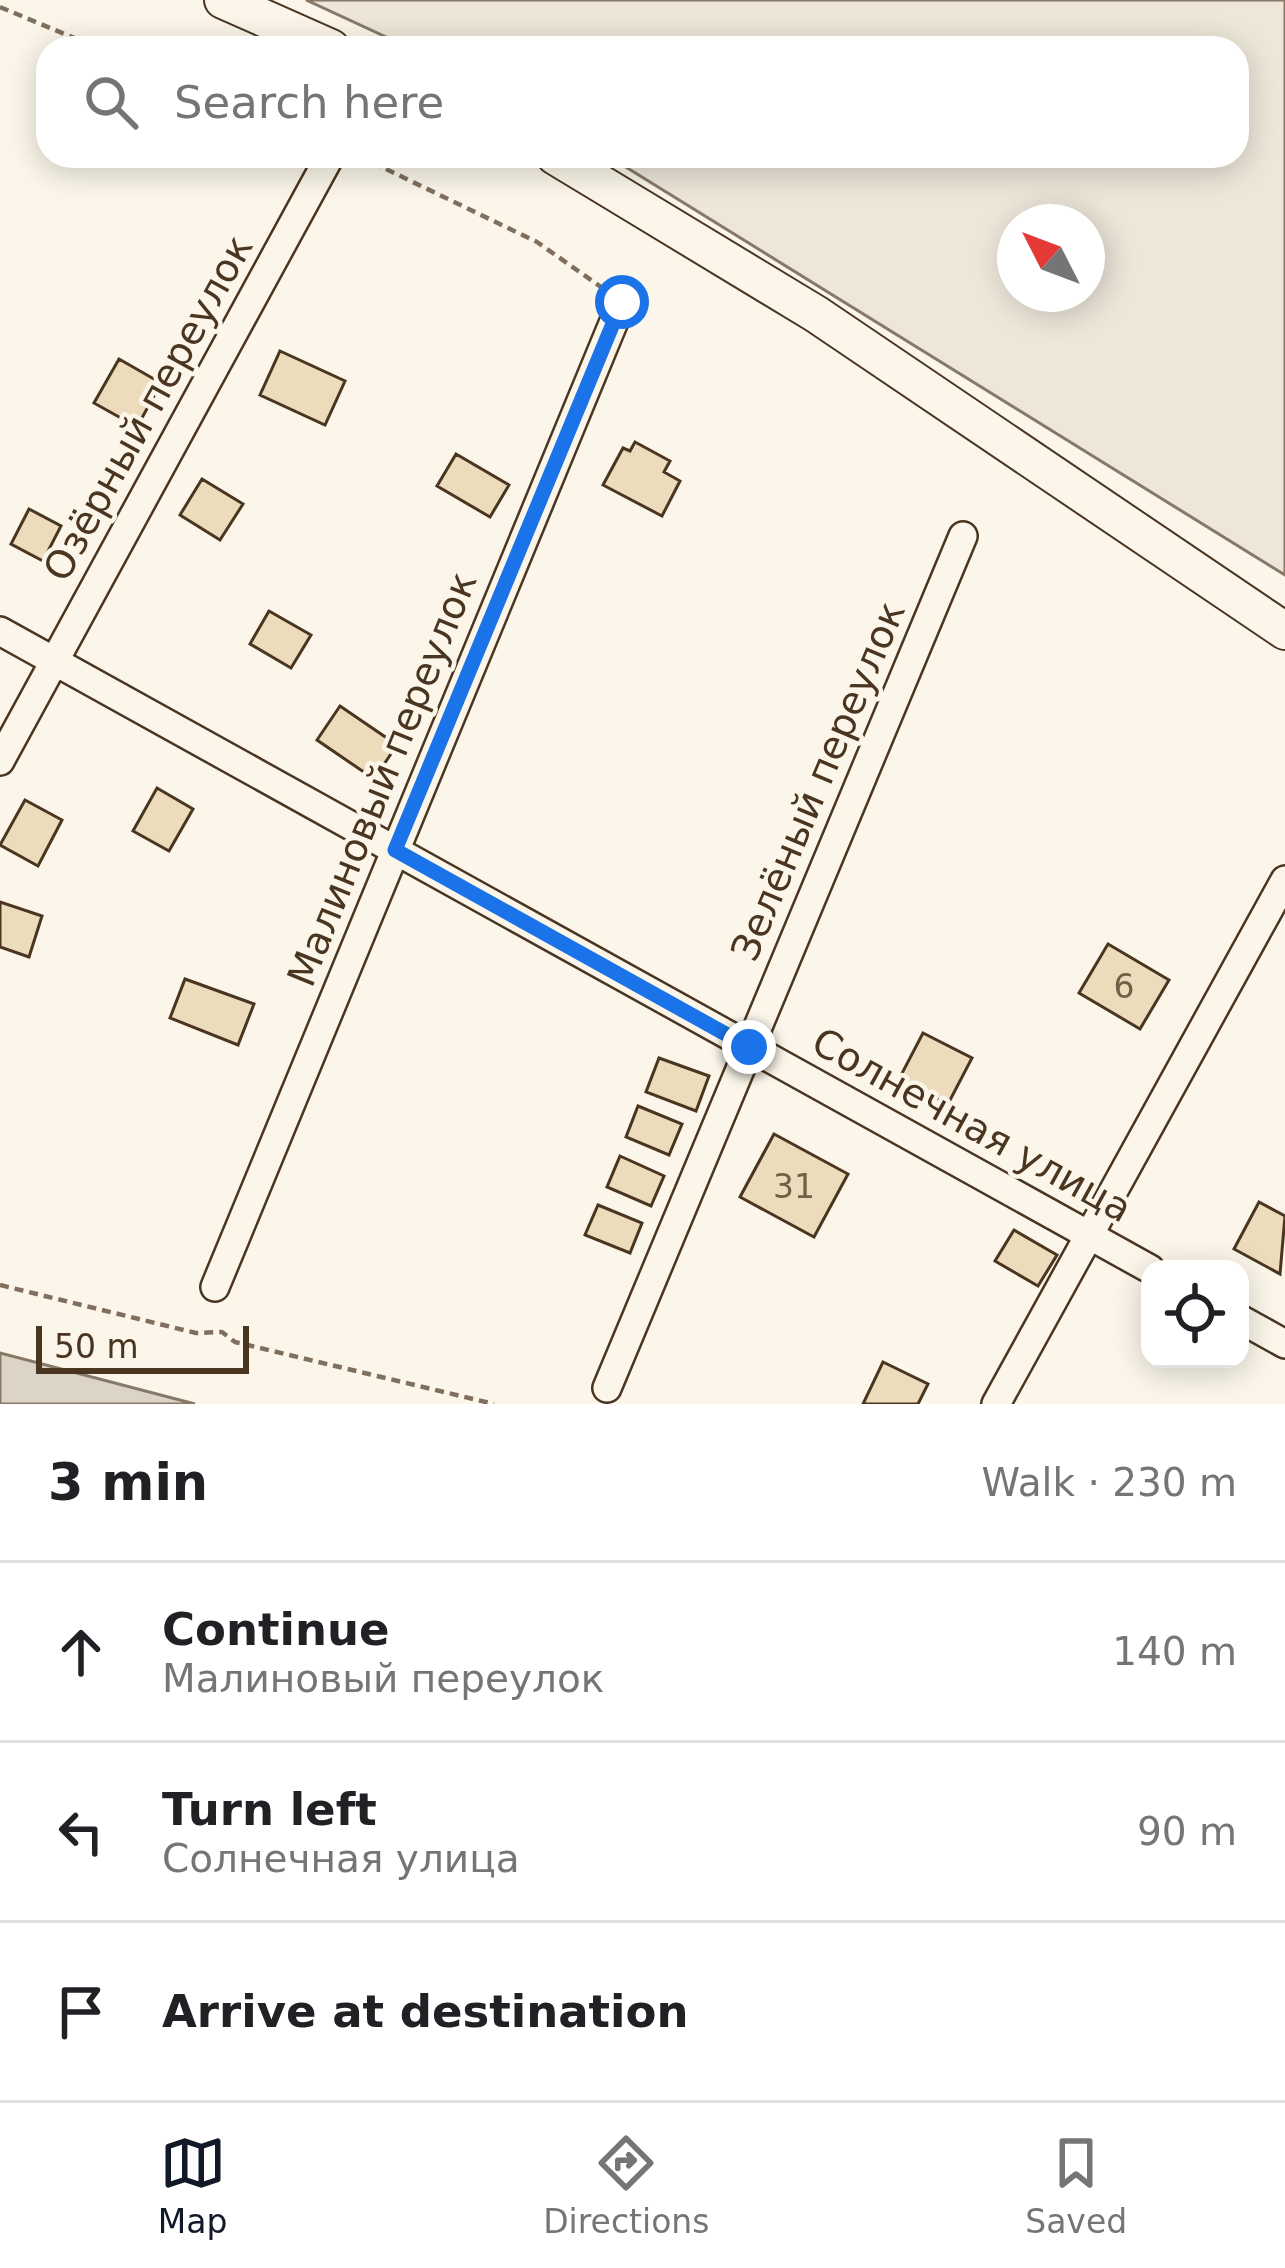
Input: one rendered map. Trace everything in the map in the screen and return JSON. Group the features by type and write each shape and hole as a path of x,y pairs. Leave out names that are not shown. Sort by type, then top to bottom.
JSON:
{"main road":[{"path":"224,0 305,36"},
{"path":"576,168 816,314 1285,631"}],"street":[{"name":"Озёрный переулок","path":"0,760 323,168"},
{"name":"Малиновый переулок","path":"214,1287 622,302"},
{"name":"Зелёный переулок","path":"607,1388 963,536"},
{"name":"Солнечная улица","path":"0,631 1141,1264"},
{"path":"995,1404 1285,880"},
{"path":"1249,1324 1285,1344"}],"path":[{"path":"0,8 69,36"},
{"path":"383,168 537,242 622,302"},
{"path":"0,1285 196,1334 222,1332 235,1342 494,1404"}],"shaded area":[{"path":"306,0 1285,0 1285,575 627,168 1249,168 1249,36 384,36"},
{"path":"0,1353 195,1404 0,1404"}],"building":[{"path":"280,351 345,381 325,425 260,395"},
{"path":"119,359 161,383 137,427 94,403"},
{"path":"635,442 670,461 664,472 680,481 662,516 603,485 623,448 630,451"},
{"path":"456,454 509,485 490,517 437,486"},
{"path":"202,479 243,504 220,540 180,515"},
{"path":"29,509 61,526 43,561 11,544"},
{"path":"269,611 311,635 291,668 250,644"},
{"path":"340,706 397,745 374,779 317,740"},
{"path":"157,788 193,809 169,851 133,831"},
{"path":"25,800 62,820 38,866 0,845"},
{"path":"0,902 42,916 29,957 0,947"},
{"path":"1108,944 1169,980 1140,1029 1079,993"},
{"path":"185,979 254,1004 238,1045 170,1018"},
{"path":"923,1033 972,1058 948,1104 899,1079"},
{"path":"659,1058 709,1076 696,1111 646,1092"},
{"path":"638,1106 682,1124 669,1155 626,1137"},
{"path":"774,1134 848,1174 814,1237 740,1197"},
{"path":"620,1156 664,1176 651,1206 607,1187"},
{"path":"1259,1202 1285,1216 1280,1274 1234,1249"},
{"path":"598,1205 642,1223 630,1253 585,1235"},
{"path":"1014,1230 1057,1255 1038,1286 995,1261"},
{"path":"883,1362 928,1384 918,1404 863,1404"}],"route":[{"path":"622,302 395,850 749,1047"}]}
